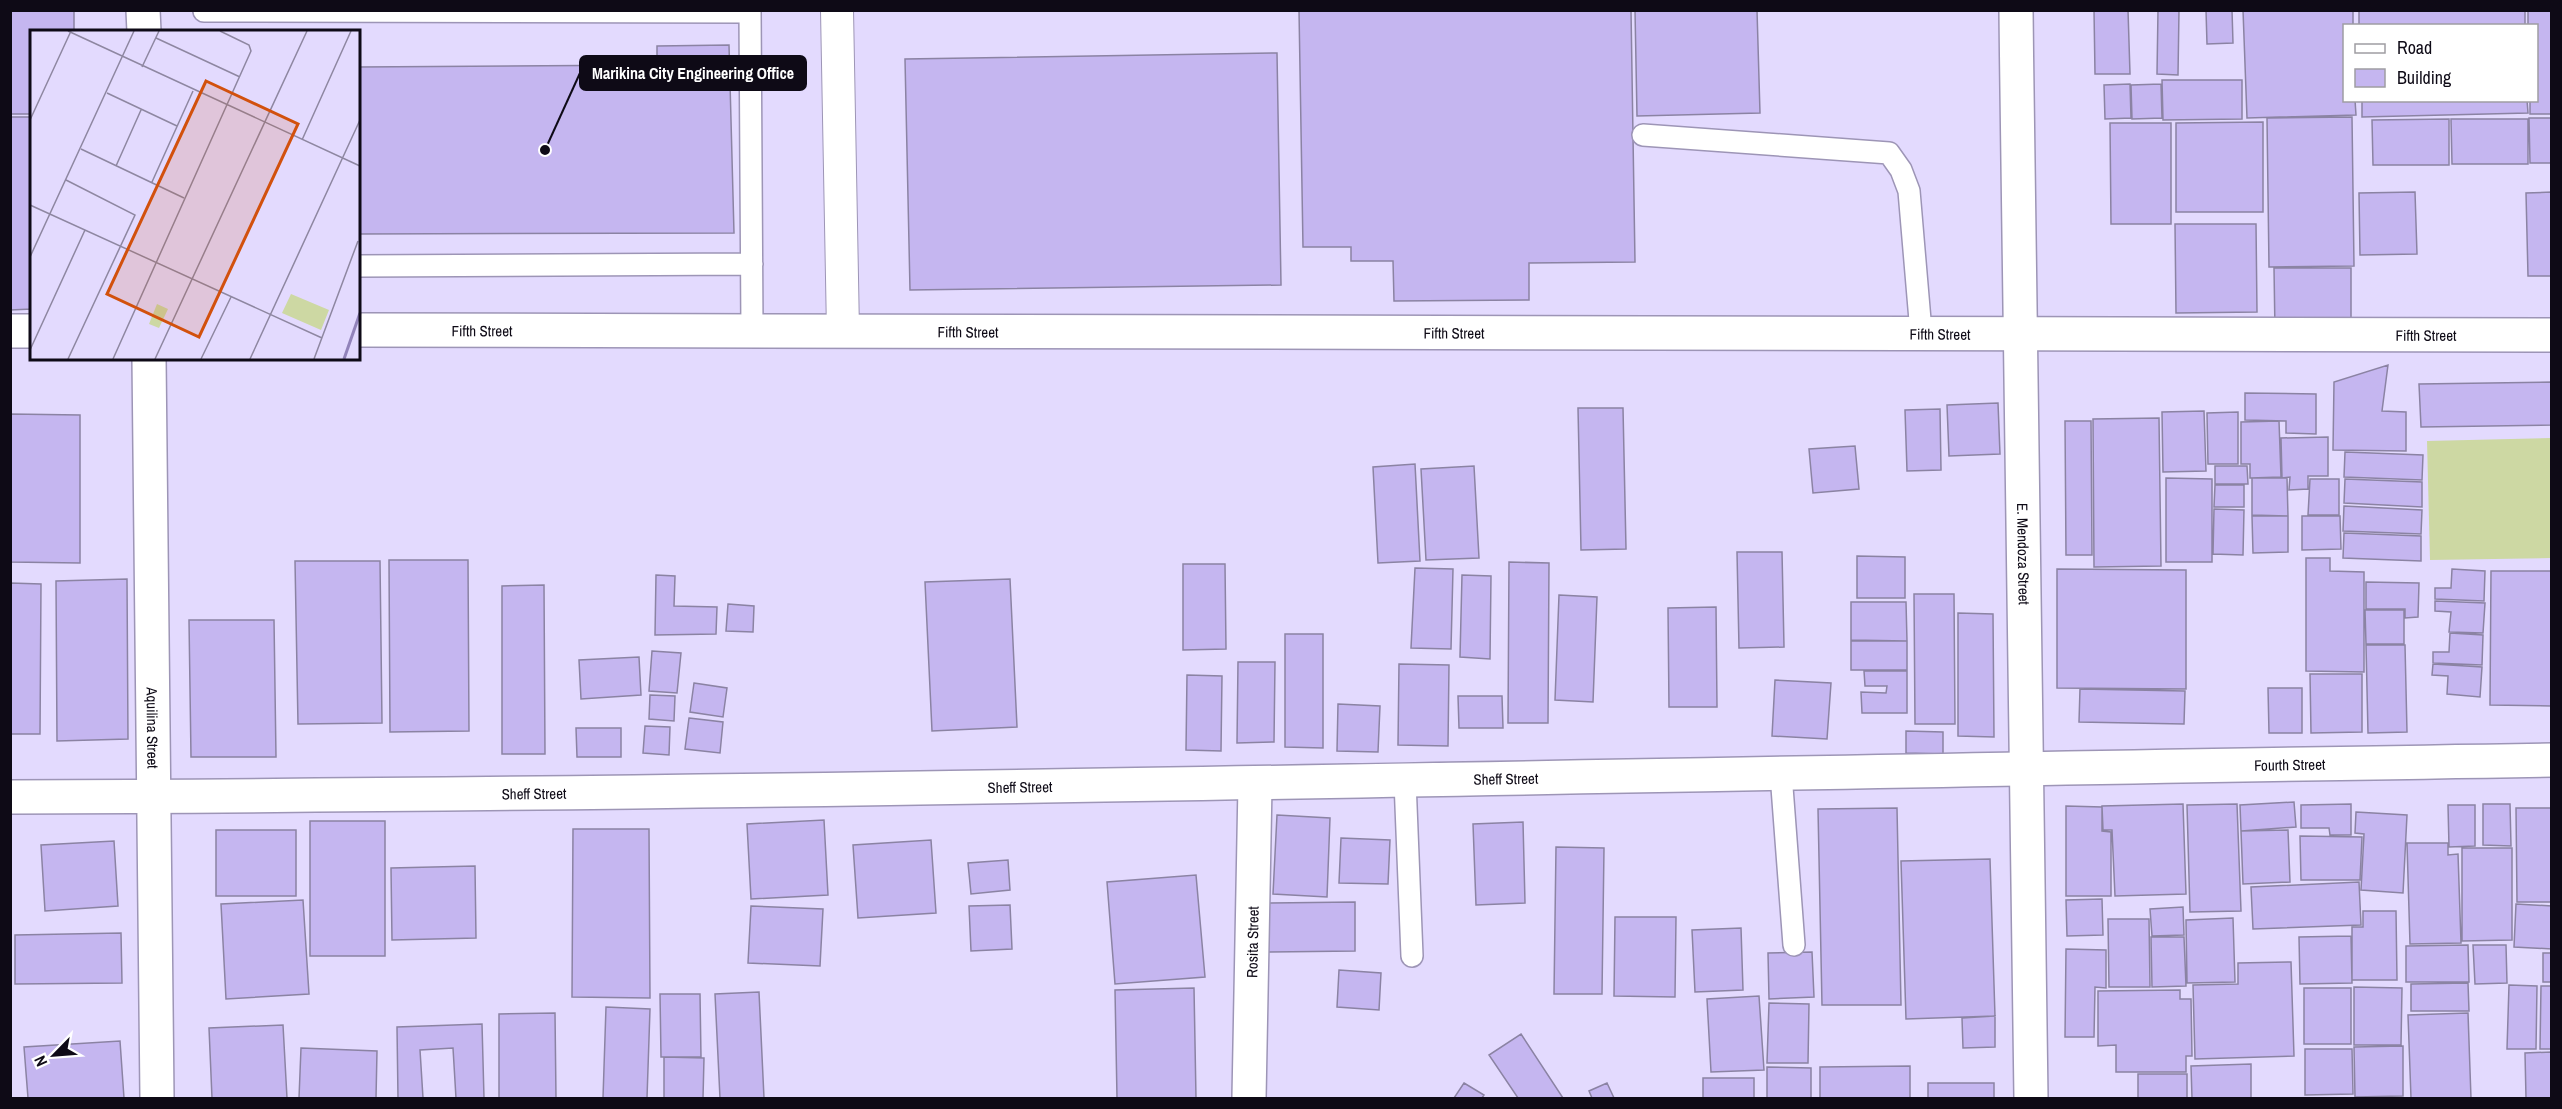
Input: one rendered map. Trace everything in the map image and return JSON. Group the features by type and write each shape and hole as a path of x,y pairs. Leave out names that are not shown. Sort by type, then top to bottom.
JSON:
{"street":[{"path":"143,10 144,30"},
{"path":"837,10 843,331"},
{"name":"E. Mendoza Street","path":"2016,10 2031,1098"},
{"name":"Fifth Street","path":"360,330 2552,335"},
{"path":"10,332 30,331"},
{"name":"Aquilina Street","path":"149,360 157,1098"},
{"name":"Fourth Street","path":"2028,768 2552,760"},
{"name":"Sheff Street","path":"10,797 1255,785 2028,768"},
{"name":"Rosita Street","path":"1249,1098 1255,785"}],"lane":[{"path":"204,30 204,11 750,11 752,330"},
{"path":"1643,135 1889,153 1901,170 1909,191 1921,332"},
{"path":"360,266 752,264"},
{"path":"1781,774 1794,945"},
{"path":"1405,781 1412,956"}],"green space":[{"path":"2551,438 2551,558 2430,560 2427,441"}],"building":[{"path":"10,10 74,10 74,30 30,30 30,114 10,114"},
{"path":"1299,10 1631,10 1635,262 1529,263 1529,300 1394,301 1393,261 1351,261 1351,247 1303,247"},
{"path":"1635,10 1757,10 1760,113 1637,116"},
{"path":"2094,10 2128,10 2130,74 2095,74"},
{"path":"2158,10 2179,10 2178,75 2157,74"},
{"path":"2206,10 2232,10 2233,43 2207,44"},
{"path":"2243,10 2353,10 2353,24 2343,24 2343,102 2355,102 2356,115 2247,118"},
{"path":"2359,10 2525,10 2525,24 2359,24"},
{"path":"2528,10 2552,10 2552,114 2530,114 2530,102 2538,102 2538,24 2528,24"},
{"path":"729,45 734,233 360,234 360,67 657,65 657,46"},
{"path":"1277,53 1281,285 910,290 905,59"},
{"path":"2162,80 2242,80 2242,119 2163,120"},
{"path":"2130,84 2131,118 2105,119 2104,85"},
{"path":"2161,84 2162,118 2132,119 2131,85"},
{"path":"2362,102 2527,102 2528,113 2362,117"},
{"path":"10,117 30,117 30,309 10,310"},
{"path":"2352,117 2354,266 2269,267 2267,118"},
{"path":"2529,118 2552,118 2552,163 2530,163"},
{"path":"2449,119 2449,165 2373,165 2372,120"},
{"path":"2451,119 2528,119 2528,164 2452,164"},
{"path":"2263,122 2263,212 2176,212 2176,123"},
{"path":"2110,123 2171,123 2171,224 2111,224"},
{"path":"2415,192 2417,254 2360,255 2359,193"},
{"path":"2552,192 2552,276 2528,276 2526,193"},
{"path":"2175,224 2256,224 2257,312 2176,313"},
{"path":"2274,268 2351,268 2351,331 2275,332"},
{"path":"2388,365 2382,411 2406,412 2406,451 2333,450 2334,382"},
{"path":"2552,382 2552,425 2421,427 2419,384"},
{"path":"2245,393 2316,394 2316,434 2286,433 2286,421 2245,420"},
{"path":"1998,403 2000,454 1949,456 1947,405"},
{"path":"1578,408 1623,408 1626,549 1581,550"},
{"path":"1940,409 1941,470 1907,471 1905,410"},
{"path":"2204,411 2206,471 2163,472 2162,412"},
{"path":"2238,412 2238,464 2208,464 2207,413"},
{"path":"10,414 80,415 80,563 10,562"},
{"path":"2159,418 2161,566 2094,567 2093,419"},
{"path":"2065,421 2091,421 2092,555 2066,555"},
{"path":"2279,421 2281,477 2250,478 2250,464 2241,464 2241,422"},
{"path":"2328,437 2328,476 2308,476 2308,489 2289,490 2290,477 2282,478 2281,438"},
{"path":"1855,446 1859,489 1813,493 1809,449"},
{"path":"2345,452 2423,455 2422,480 2344,477"},
{"path":"1415,464 1420,561 1378,563 1373,467"},
{"path":"1474,466 1479,558 1426,560 1421,469"},
{"path":"2215,466 2247,466 2248,484 2215,484"},
{"path":"2166,478 2212,479 2212,562 2166,562"},
{"path":"2252,478 2287,478 2288,516 2252,515"},
{"path":"2310,479 2339,479 2339,515 2308,515"},
{"path":"2345,479 2422,482 2422,507 2344,503"},
{"path":"2215,485 2244,485 2244,507 2214,507"},
{"path":"2344,506 2422,510 2421,534 2343,531"},
{"path":"2214,509 2244,510 2243,555 2213,554"},
{"path":"2252,516 2288,516 2288,552 2253,553"},
{"path":"2302,516 2340,516 2341,549 2302,550"},
{"path":"2344,533 2421,536 2421,561 2343,558"},
{"path":"1737,552 1782,552 1784,647 1739,648"},
{"path":"1857,556 1905,557 1905,598 1857,598"},
{"path":"2306,558 2330,558 2330,571 2364,572 2364,672 2306,671"},
{"path":"389,560 468,560 469,731 390,732"},
{"path":"295,561 380,561 382,723 298,724"},
{"path":"1509,562 1549,563 1548,723 1508,723"},
{"path":"1183,564 1225,564 1226,649 1183,650"},
{"path":"1415,568 1453,569 1451,649 1411,648"},
{"path":"2057,569 2186,570 2186,689 2057,688"},
{"path":"2452,569 2485,571 2484,601 2435,599 2435,588 2451,588"},
{"path":"2491,571 2551,571 2551,706 2490,705"},
{"path":"656,575 675,576 674,606 717,607 716,634 655,635"},
{"path":"1462,575 1491,576 1490,659 1460,657"},
{"path":"127,579 128,739 57,741 56,581"},
{"path":"1010,579 1017,727 932,731 925,582"},
{"path":"2366,582 2419,583 2418,617 2405,618 2405,609 2366,609"},
{"path":"10,583 41,584 40,734 10,734"},
{"path":"544,585 545,754 502,754 502,586"},
{"path":"1914,594 1954,594 1955,724 1915,724"},
{"path":"1559,595 1597,597 1593,702 1555,700"},
{"path":"2435,601 2485,603 2483,633 2449,632 2451,612 2435,611"},
{"path":"1851,602 1906,602 1907,641 1851,640"},
{"path":"728,604 754,606 753,632 726,631"},
{"path":"1716,607 1717,707 1669,707 1668,608"},
{"path":"2365,610 2404,610 2404,644 2366,644"},
{"path":"1958,613 1993,614 1994,737 1958,736"},
{"path":"189,620 274,620 276,757 191,757"},
{"path":"2450,633 2483,635 2482,665 2433,663 2433,652 2449,652"},
{"path":"1285,634 1323,634 1323,748 1285,747"},
{"path":"1851,641 1907,641 1907,670 1851,670"},
{"path":"2366,645 2405,645 2407,732 2368,733"},
{"path":"652,651 681,653 677,693 649,691"},
{"path":"639,657 641,695 581,699 579,660"},
{"path":"1238,662 1275,662 1274,742 1237,743"},
{"path":"1399,664 1449,665 1448,746 1398,745"},
{"path":"2433,664 2482,667 2480,697 2447,694 2448,676 2432,675"},
{"path":"1864,671 1907,671 1907,713 1862,713 1861,692 1886,693 1887,686 1865,686"},
{"path":"2310,674 2362,674 2362,732 2311,733"},
{"path":"1187,675 1222,676 1221,751 1186,750"},
{"path":"1775,680 1831,683 1827,739 1772,736"},
{"path":"694,683 727,688 723,717 690,712"},
{"path":"2268,688 2302,688 2302,733 2269,733"},
{"path":"2080,689 2185,691 2184,724 2079,722"},
{"path":"650,695 675,696 674,721 649,719"},
{"path":"1458,696 1502,696 1503,728 1459,728"},
{"path":"1338,704 1380,706 1378,752 1337,751"},
{"path":"689,718 723,722 720,753 685,749"},
{"path":"645,726 670,727 669,755 643,753"},
{"path":"576,728 621,728 621,757 577,757"},
{"path":"1906,731 1943,732 1943,754 1906,753"},
{"path":"2294,802 2296,827 2241,831 2240,805"},
{"path":"2183,804 2186,894 2115,896 2112,830 2103,830 2102,806"},
{"path":"2237,804 2241,911 2190,912 2187,805"},
{"path":"2351,804 2351,835 2330,835 2329,828 2301,828 2301,805"},
{"path":"2483,804 2510,804 2511,846 2483,845"},
{"path":"2448,805 2475,805 2475,846 2449,847"},
{"path":"2066,806 2102,807 2102,831 2111,832 2111,896 2066,896"},
{"path":"1897,808 1901,1005 1822,1005 1818,809"},
{"path":"2516,808 2552,808 2552,902 2517,902"},
{"path":"2356,812 2407,815 2403,893 2361,890 2364,834 2355,833"},
{"path":"1277,815 1330,818 1327,897 1273,894"},
{"path":"824,820 828,895 751,899 747,824"},
{"path":"310,821 385,821 385,956 310,956"},
{"path":"1523,822 1525,903 1476,905 1473,824"},
{"path":"573,829 649,829 650,998 572,997"},
{"path":"216,830 296,830 296,896 216,896"},
{"path":"2288,830 2290,882 2243,884 2241,831"},
{"path":"2300,836 2362,837 2360,880 2301,880"},
{"path":"1341,838 1390,840 1388,884 1339,883"},
{"path":"931,840 936,913 858,918 853,845"},
{"path":"114,841 118,906 45,911 41,845"},
{"path":"2407,843 2448,843 2448,855 2458,854 2461,943 2410,944"},
{"path":"1556,847 1604,848 1602,994 1554,994"},
{"path":"2462,848 2512,848 2512,940 2462,941"},
{"path":"1990,859 1995,1016 1906,1019 1901,861"},
{"path":"1008,860 1010,890 971,894 968,863"},
{"path":"475,866 476,938 392,940 391,868"},
{"path":"1196,875 1205,977 1115,984 1107,882"},
{"path":"2359,882 2361,925 2253,929 2251,887"},
{"path":"2102,899 2103,935 2067,936 2066,900"},
{"path":"303,900 309,994 226,999 221,904"},
{"path":"1355,902 1355,951 1267,952 1266,903"},
{"path":"2516,904 2552,906 2552,949 2514,947"},
{"path":"1010,905 1012,949 971,951 969,906"},
{"path":"751,906 823,909 820,966 748,963"},
{"path":"2183,907 2184,935 2152,936 2150,909"},
{"path":"2363,911 2396,911 2397,980 2352,980 2352,927 2363,927"},
{"path":"1615,917 1676,917 1675,997 1614,996"},
{"path":"2233,918 2235,982 2187,983 2186,920"},
{"path":"2108,919 2149,919 2150,987 2109,987"},
{"path":"1741,928 1743,990 1695,992 1692,930"},
{"path":"121,933 122,983 15,984 15,935"},
{"path":"2351,936 2352,983 2300,984 2299,937"},
{"path":"2151,937 2184,937 2186,986 2152,987"},
{"path":"2468,945 2469,982 2406,982 2406,946"},
{"path":"2473,945 2506,945 2507,983 2475,984"},
{"path":"2066,949 2106,950 2106,988 2095,987 2094,1037 2065,1037"},
{"path":"1812,952 1814,997 1769,999 1768,953"},
{"path":"2543,953 2552,953 2552,982 2543,982"},
{"path":"2291,962 2294,1056 2195,1059 2193,985 2238,984 2238,963"},
{"path":"1339,970 1381,973 1379,1010 1337,1007"},
{"path":"2468,983 2469,1011 2411,1011 2411,984"},
{"path":"2509,985 2537,986 2536,1049 2507,1049"},
{"path":"2541,986 2552,986 2552,1049 2540,1049"},
{"path":"2354,987 2402,988 2401,1045 2354,1045"},
{"path":"1194,988 1196,1098 1117,1098 1115,990"},
{"path":"2304,988 2351,988 2351,1044 2304,1044"},
{"path":"2180,990 2180,999 2191,999 2192,1056 2186,1056 2186,1072 2116,1072 2116,1045 2098,1046 2098,991"},
{"path":"759,992 764,1098 720,1098 715,994"},
{"path":"660,994 700,994 701,1057 661,1057"},
{"path":"1759,996 1764,1070 1711,1072 1707,999"},
{"path":"1769,1003 1809,1004 1808,1063 1767,1063"},
{"path":"606,1007 650,1009 647,1098 603,1098"},
{"path":"555,1013 556,1098 499,1098 499,1014"},
{"path":"2468,1013 2471,1098 2411,1098 2408,1015"},
{"path":"1995,1016 1995,1047 1963,1048 1962,1018"},
{"path":"482,1024 484,1098 456,1098 453,1048 420,1050 423,1098 398,1098 397,1027"},
{"path":"283,1025 287,1098 212,1098 209,1028"},
{"path":"1521,1034 1563,1098 1518,1098 1489,1055"},
{"path":"120,1041 124,1098 28,1098 24,1047"},
{"path":"2403,1046 2403,1096 2355,1097 2354,1047"},
{"path":"301,1048 377,1051 376,1098 299,1098"},
{"path":"2305,1049 2352,1049 2353,1094 2305,1095"},
{"path":"2552,1052 2552,1098 2526,1098 2525,1053"},
{"path":"664,1057 704,1058 703,1098 664,1098"},
{"path":"2251,1064 2251,1098 2192,1098 2191,1066"},
{"path":"1910,1066 1910,1098 1820,1098 1820,1067"},
{"path":"1767,1067 1811,1068 1811,1098 1767,1098"},
{"path":"2138,1074 2187,1074 2187,1098 2138,1098"},
{"path":"1703,1078 1754,1078 1754,1098 1703,1098"},
{"path":"1464,1083 1484,1095 1482,1098 1454,1098"},
{"path":"1607,1083 1614,1098 1592,1098 1589,1091"},
{"path":"1928,1083 1994,1083 1994,1098 1928,1098"}],"place":[{"name":"Marikina City Engineering Office","path":"545,150"}]}
